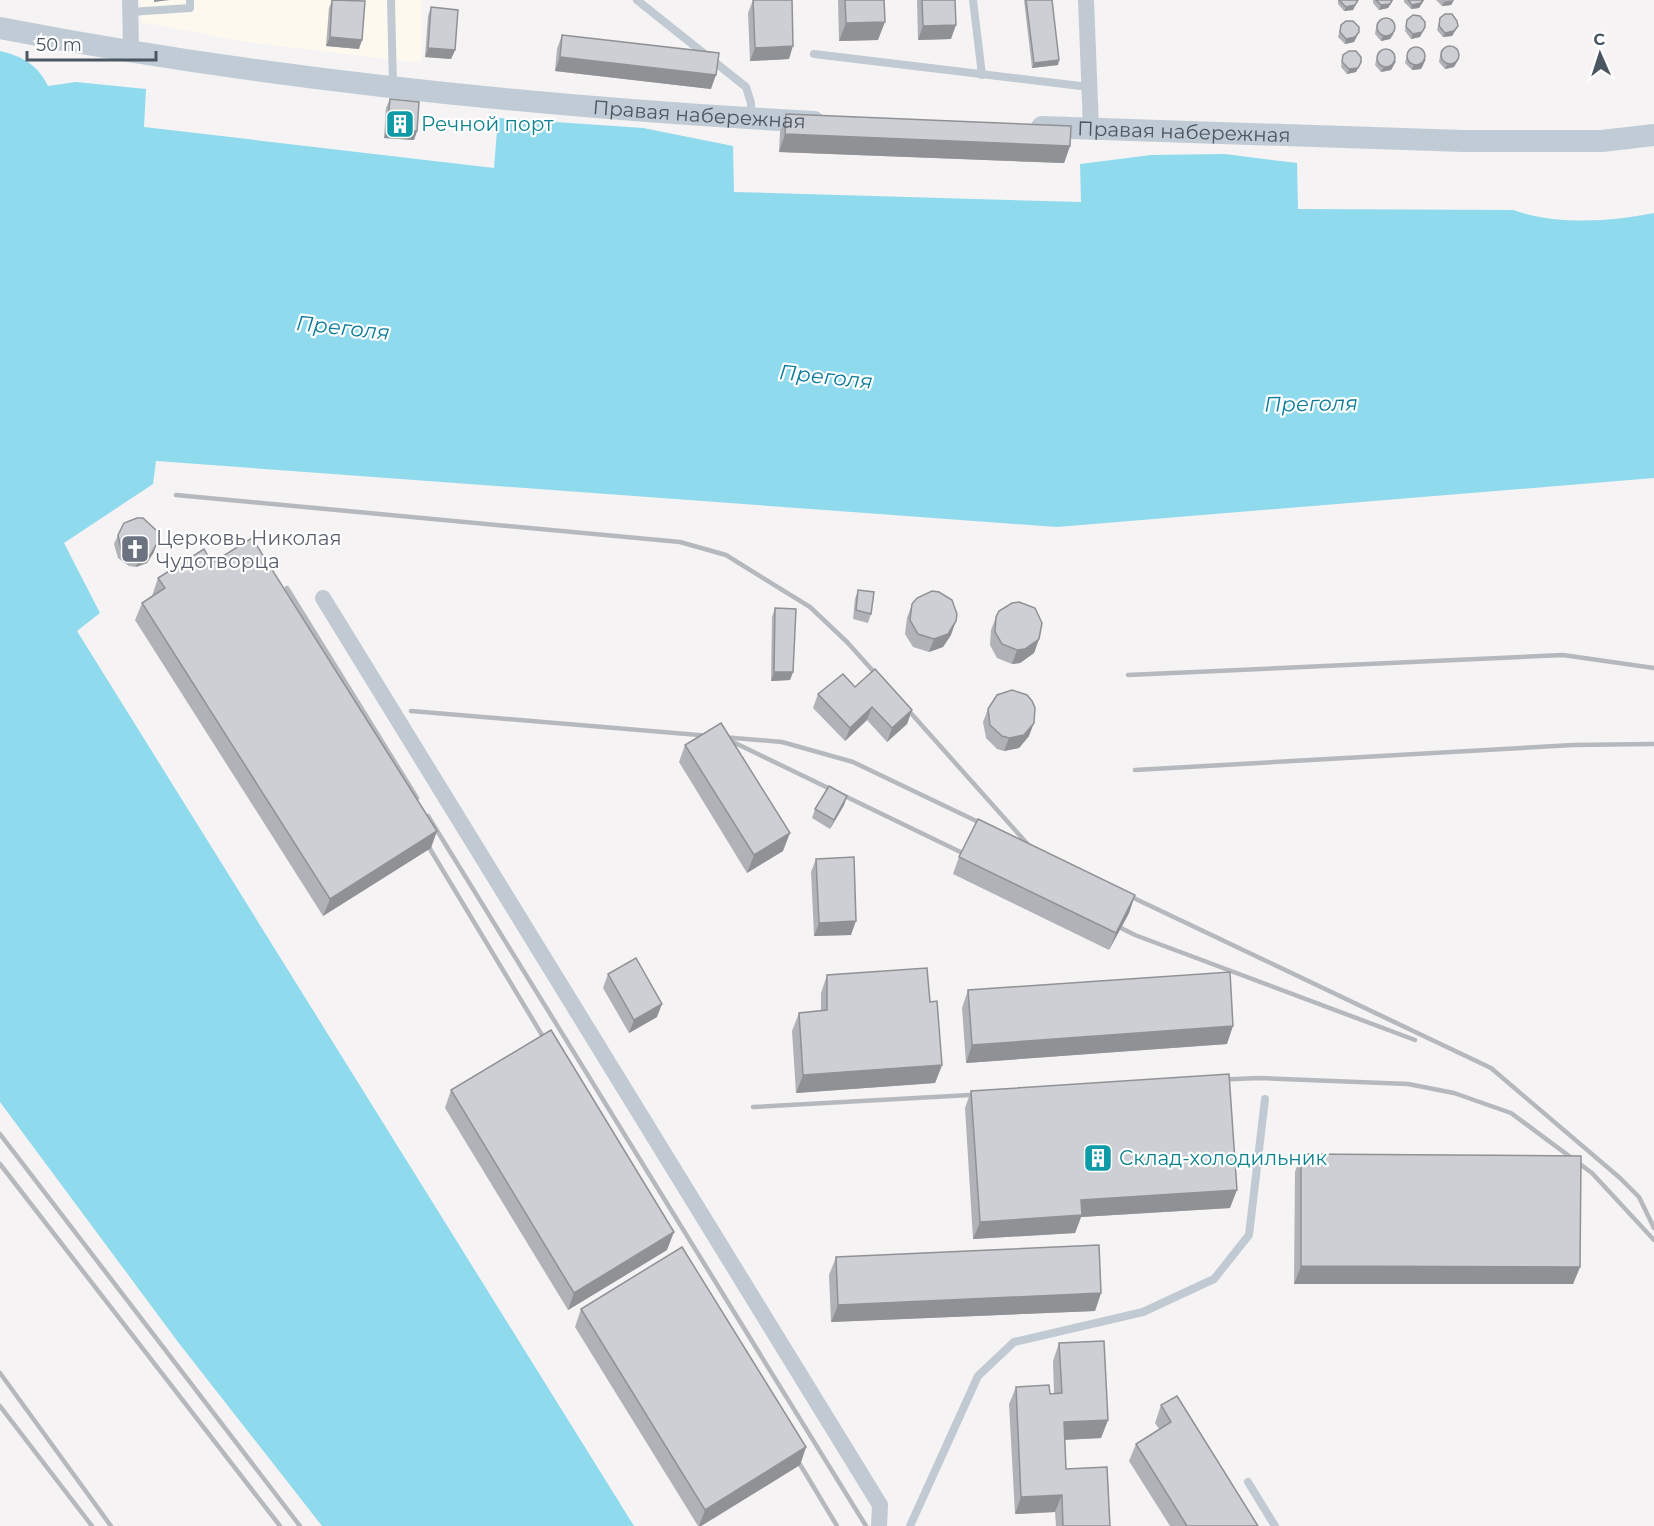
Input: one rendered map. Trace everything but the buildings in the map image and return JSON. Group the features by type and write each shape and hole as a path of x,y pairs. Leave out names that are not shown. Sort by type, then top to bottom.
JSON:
{"main road":[{"name":"Правая набережная","path":"0,28 393,86 652,113 835,123"},
{"name":"Правая набережная","path":"1021,127 1463,141 1602,141 1654,135"}],"street":[{"path":"1086,0 1091,128"},
{"path":"130,6 131,49"},
{"path":"323,598 880,1505 882,1525"}],"lane":[{"path":"130,6 190,9 190,0"},
{"path":"391,0 393,86"},
{"path":"637,0 746,87 751,103 751,119"},
{"path":"973,0 982,75"},
{"path":"814,54 1089,87"},
{"path":"910,1526 978,1376 1014,1342 1143,1312 1214,1279 1249,1235 1265,1099"},
{"path":"1248,1482 1275,1526"}],"shaded area":[{"path":"140,0 421,0 421,63 246,42 141,22"}],"water":[{"name":"Преголя","path":"0,51 28,62 39,72 48,86 76,82 146,89 144,127 494,168 498,118 643,128 733,146 734,192 1081,202 1080,164 1151,155 1225,154 1297,163 1298,209 1513,210 1565,220 1601,220 1654,213 1654,478 1057,527 156,461 153,484 64,543 100,613 77,631 634,1526 322,1526 178,1342 0,1102"}],"railway":[{"path":"176,495 680,542 726,555 810,607 847,642 883,682"},
{"path":"287,588 417,798"},
{"path":"1128,675 1563,655 1654,668"},
{"path":"901,702 1031,848"},
{"path":"411,711 782,742 853,762 993,829"},
{"path":"729,740 977,860"},
{"path":"1135,770 1573,745 1654,744"},
{"path":"428,816 866,1526"},
{"path":"421,834 551,1050"},
{"path":"1119,891 1491,1068 1620,1178 1639,1197 1654,1228"},
{"path":"1105,920 1135,935 1415,1040"},
{"path":"1212,1080 1259,1078 1408,1084 1454,1093 1511,1113 1592,1173 1654,1240"},
{"path":"753,1107 988,1094"},
{"path":"0,1134 300,1526"},
{"path":"0,1164 280,1526"},
{"path":"0,1373 111,1526"},
{"path":"0,1406 92,1526"},
{"path":"792,1451 837,1526"}],"place":[{"name":"Речной порт","path":"400,124"},
{"name":"Церковь Николая Чудотворца","path":"135,549"},
{"name":"Склад-холодильник","path":"1098,1158"}]}
